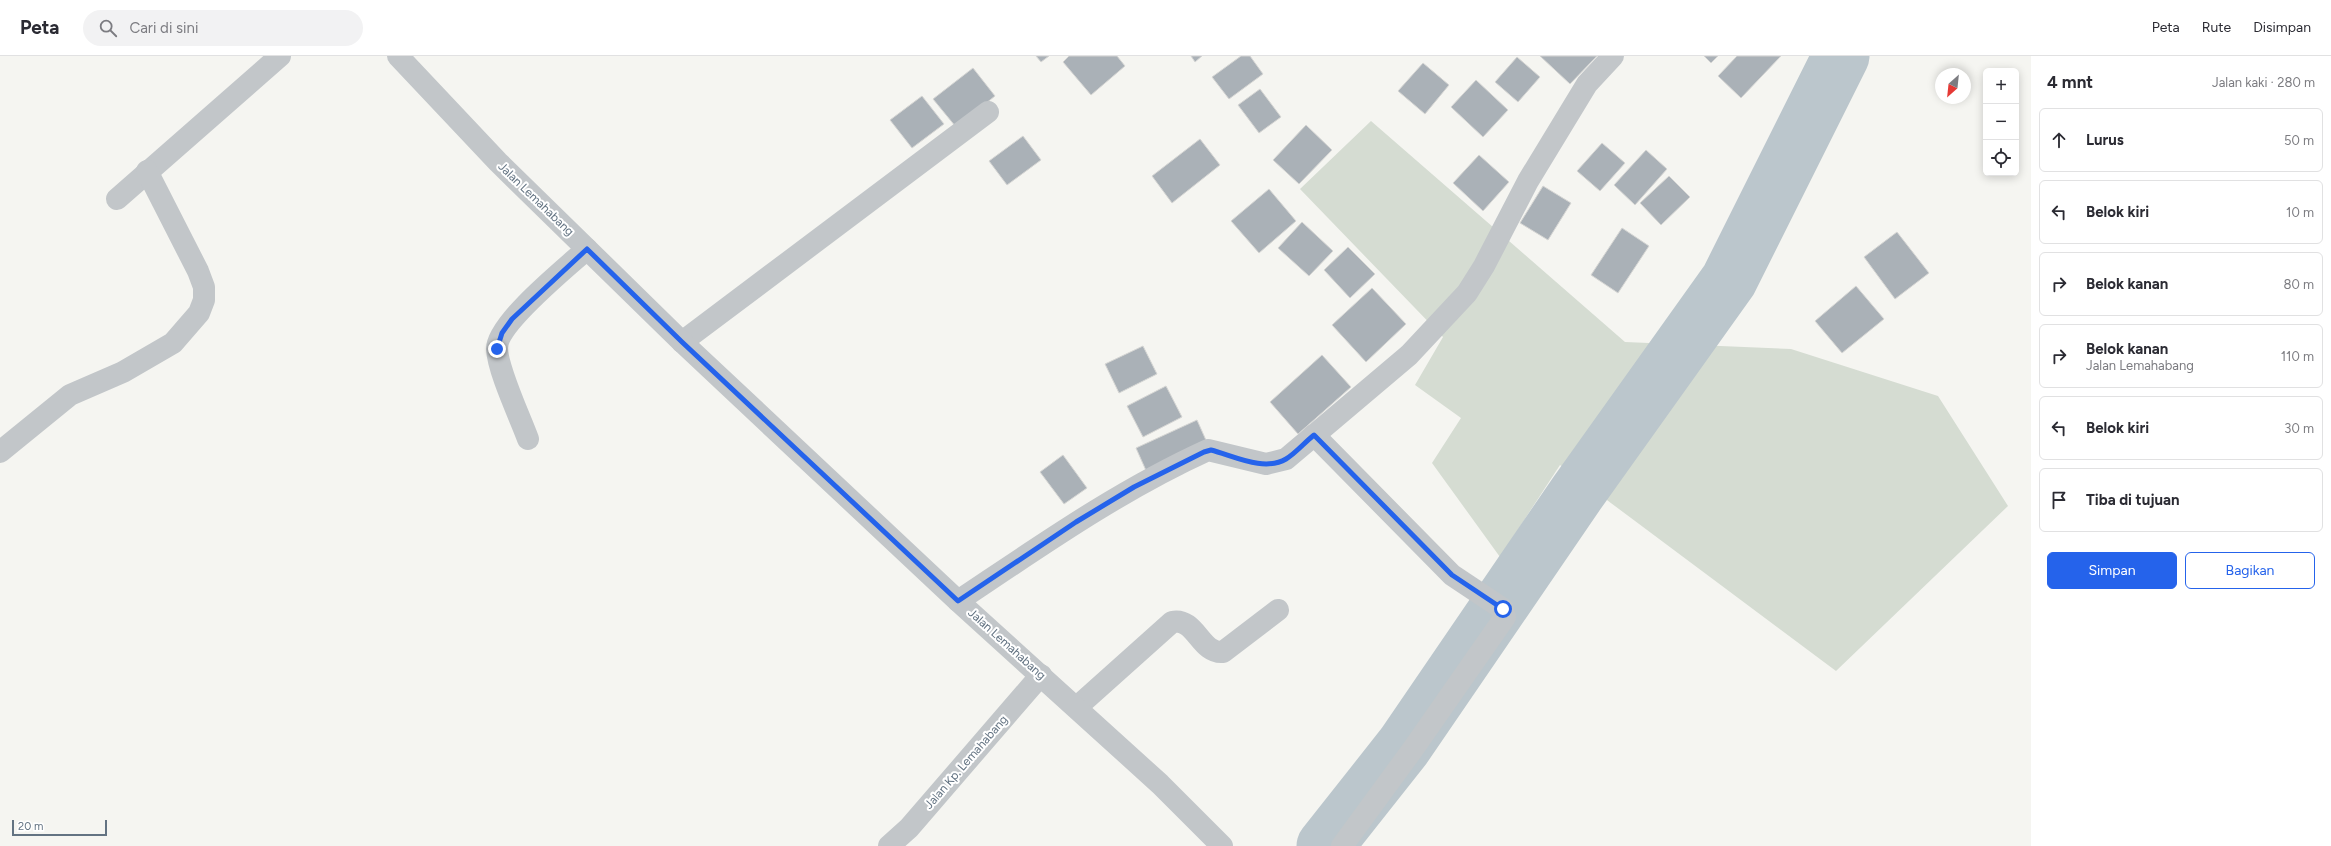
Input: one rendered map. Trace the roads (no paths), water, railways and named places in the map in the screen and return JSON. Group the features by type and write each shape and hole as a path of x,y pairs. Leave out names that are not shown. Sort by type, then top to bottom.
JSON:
{"street":[{"path":"117,199 147,171 280,56"},
{"name":"Jalan Lemahabang","path":"398,56 498,162 682,342 958,601 1077,707 1160,784 1222,846"},
{"path":"958,601 1076,522 1134,487 1204,452 1211,450 1266,464 1276,463 1286,459 1409,355 1467,293 1482,271 1528,182 1586,84 1613,56"},
{"path":"682,342 988,112"},
{"path":"0,452 70,395 123,372 173,343 199,313 204,300 204,287 198,271 147,171"},
{"path":"528,439 500,365 497,349 498,341 512,319 587,249"},
{"path":"1314,435 1458,580 1503,609 1505,617 1342,846"},
{"path":"1077,707 1172,622 1178,621 1186,623 1208,648 1217,652 1223,652 1278,610"},
{"name":"Jalan Kp. Lemahabang","path":"889,846 909,828 1041,675"}],"waterway":[{"path":"1325,846 1404,746 1577,493 1729,280 1841,56"}]}
